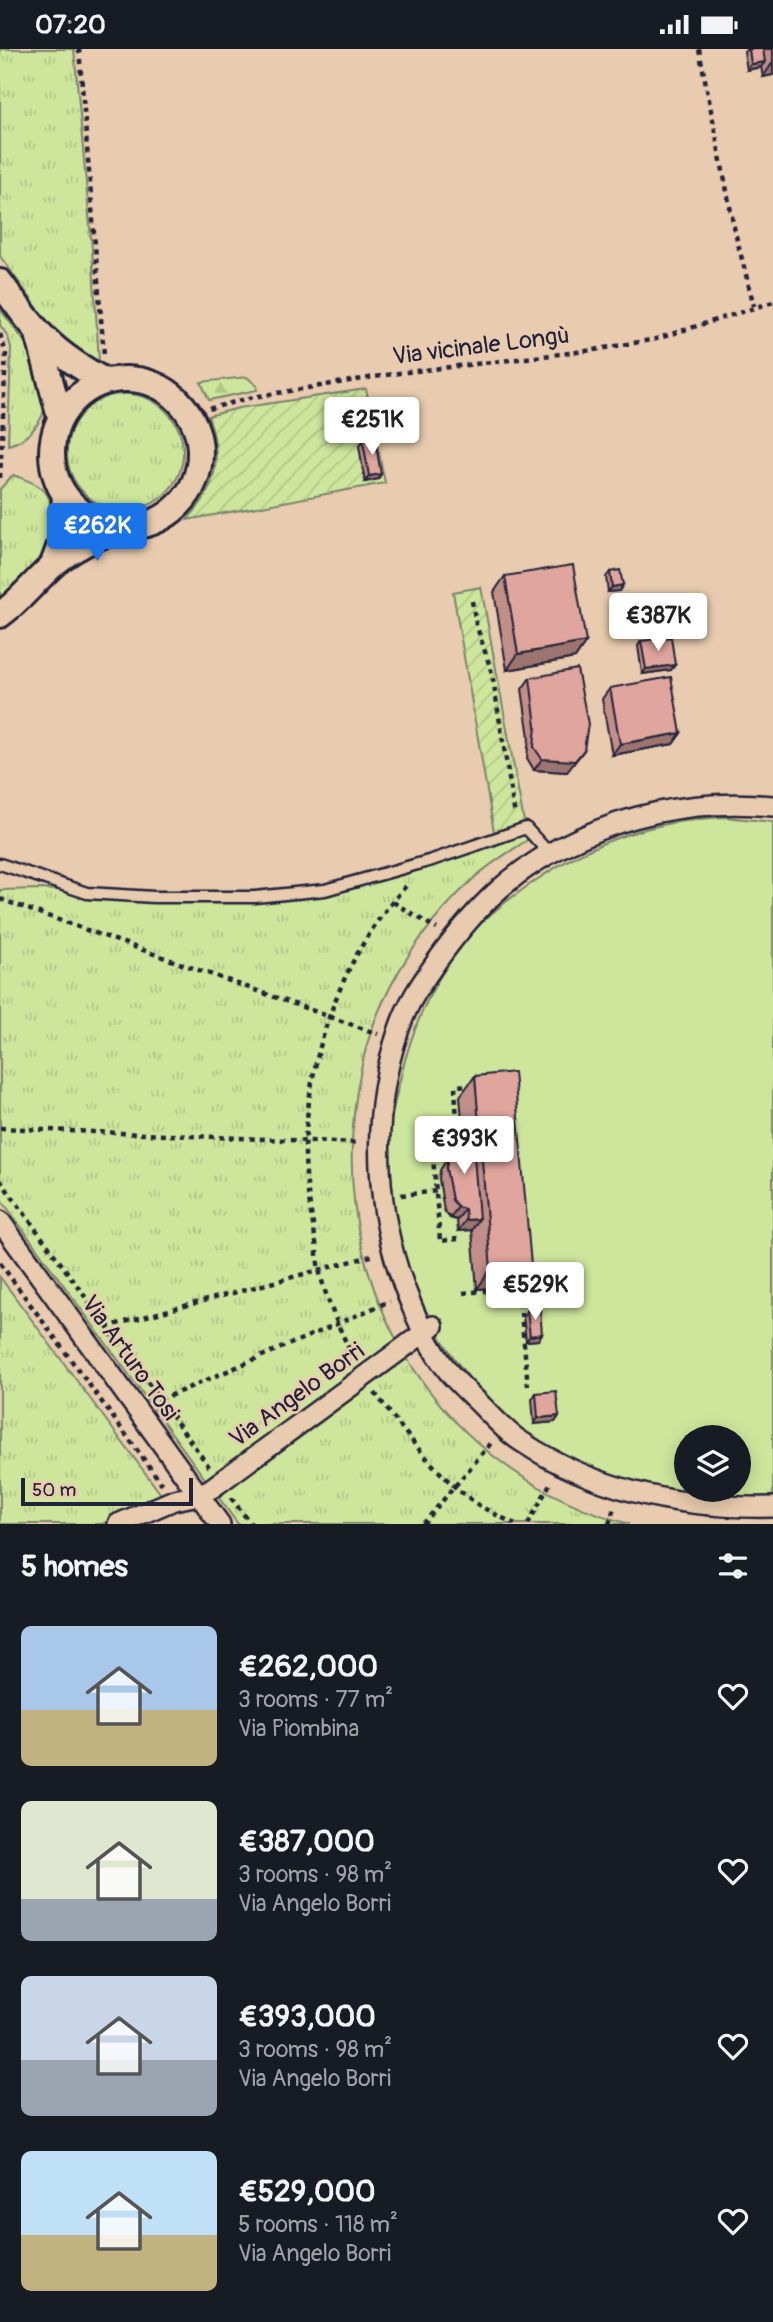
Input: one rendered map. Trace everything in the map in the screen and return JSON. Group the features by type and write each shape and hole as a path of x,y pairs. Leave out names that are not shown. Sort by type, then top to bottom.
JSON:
{"street":[{"path":"0,282 38,334 62,356 105,381"},
{"path":"38,334 53,382 60,417"},
{"path":"125,378 144,380 170,393 190,414 198,437 200,461 190,491 180,504 160,518 137,526 105,524 76,508 65,496 52,466 51,448 60,417 72,401 87,389 105,381 125,378"},
{"path":"53,564 62,540 65,496"},
{"path":"0,615 28,593 53,564 89,541 121,527"},
{"path":"773,806 724,803 670,809 615,823 549,853 500,887 468,918 452,939 420,985 400,1026 382,1098 380,1144 383,1197 391,1251 406,1294 428,1329 451,1375 519,1441 560,1464 627,1491 682,1503 733,1508 773,1507"},
{"name":"Via Arturo Tosi","path":"0,1221 220,1524"},
{"name":"Via Angelo Borri","path":"199,1495 428,1329"},
{"path":"118,1524 174,1500 199,1495"}],"lane":[{"path":"0,864 87,893 154,897 255,897 325,890 432,860 526,828 549,853"}],"path":[{"path":"79,49 105,381"},
{"path":"699,49 735,232 754,306"},
{"name":"Via vicinale Longù","path":"190,414 253,397 387,375 594,351 656,339 773,302"},
{"path":"0,334 6,353 0,479"},
{"path":"472,601 476,624 492,673 517,831"},
{"path":"0,899 396,1040"},
{"path":"393,902 452,939"},
{"path":"458,1239 440,1241 432,1145 458,1141 455,1086 478,1084"},
{"path":"456,1094 468,1093"},
{"path":"0,1128 380,1144"},
{"path":"0,1180 251,1524"},
{"path":"383,1197 437,1192"},
{"path":"106,1327 391,1251"},
{"path":"0,1263 174,1500"},
{"path":"463,1293 518,1288 517,1276"},
{"path":"160,1400 406,1294"},
{"path":"522,1302 528,1386"},
{"path":"423,1524 504,1427"},
{"path":"528,1524 560,1464"}],"green space":[{"path":"0,49 74,49 99,362 87,359 60,339 0,256"},
{"path":"0,309 32,354 45,402 42,417 28,435 8,445 11,347 0,325"},
{"path":"247,377 257,386 257,390 209,400 201,382"},
{"path":"366,389 385,483 187,520 205,496 214,471 215,445 208,416 239,408"},
{"path":"125,394 147,399 166,411 178,430 183,452 178,474 166,493 147,505 125,510 103,505 84,493 72,474 67,452 72,430 84,411 103,399"},
{"path":"13,475 39,486 48,496 51,504 51,538 45,554 34,568 0,598 0,489"},
{"path":"481,587 524,822 494,832 453,592"},
{"path":"725,817 773,822 773,1498 751,1498 751,1425 674,1425 674,1494 588,1467 558,1453 530,1435 497,1408 468,1377 443,1341 422,1302 405,1261 394,1219 388,1176 389,1134 400,1080 426,1003 456,952 485,920 510,898 559,865 604,843 675,822"},
{"path":"526,828 533,836 480,873 434,921 411,952 383,1002 367,1043 358,1086 354,1114 353,1184 363,1250 384,1313 415,1371 456,1422 506,1465 564,1500 629,1524 238,1524 0,1198 0,890 42,889 154,897 325,890"},
{"path":"0,1277 163,1497 102,1524 0,1524"}],"building":[{"path":"749,49 763,49 765,62 751,64"},
{"path":"375,439 381,474 369,476 363,441"},
{"path":"573,565 586,642 518,654 505,576"},
{"path":"620,570 623,585 612,587 610,572"},
{"path":"671,637 675,665 646,669 641,641"},
{"path":"577,669 588,724 584,750 575,761 542,759 534,747 536,726 530,678"},
{"path":"671,677 681,733 620,744 610,688"},
{"path":"514,1072 531,1265 491,1269 475,1076"},
{"path":"472,1131 479,1219 466,1220 465,1209 458,1207 452,1200 446,1168 455,1147 460,1144 459,1133"},
{"path":"540,1309 542,1334 530,1336 527,1310"},
{"path":"556,1391 559,1416 538,1418 536,1393"}]}
